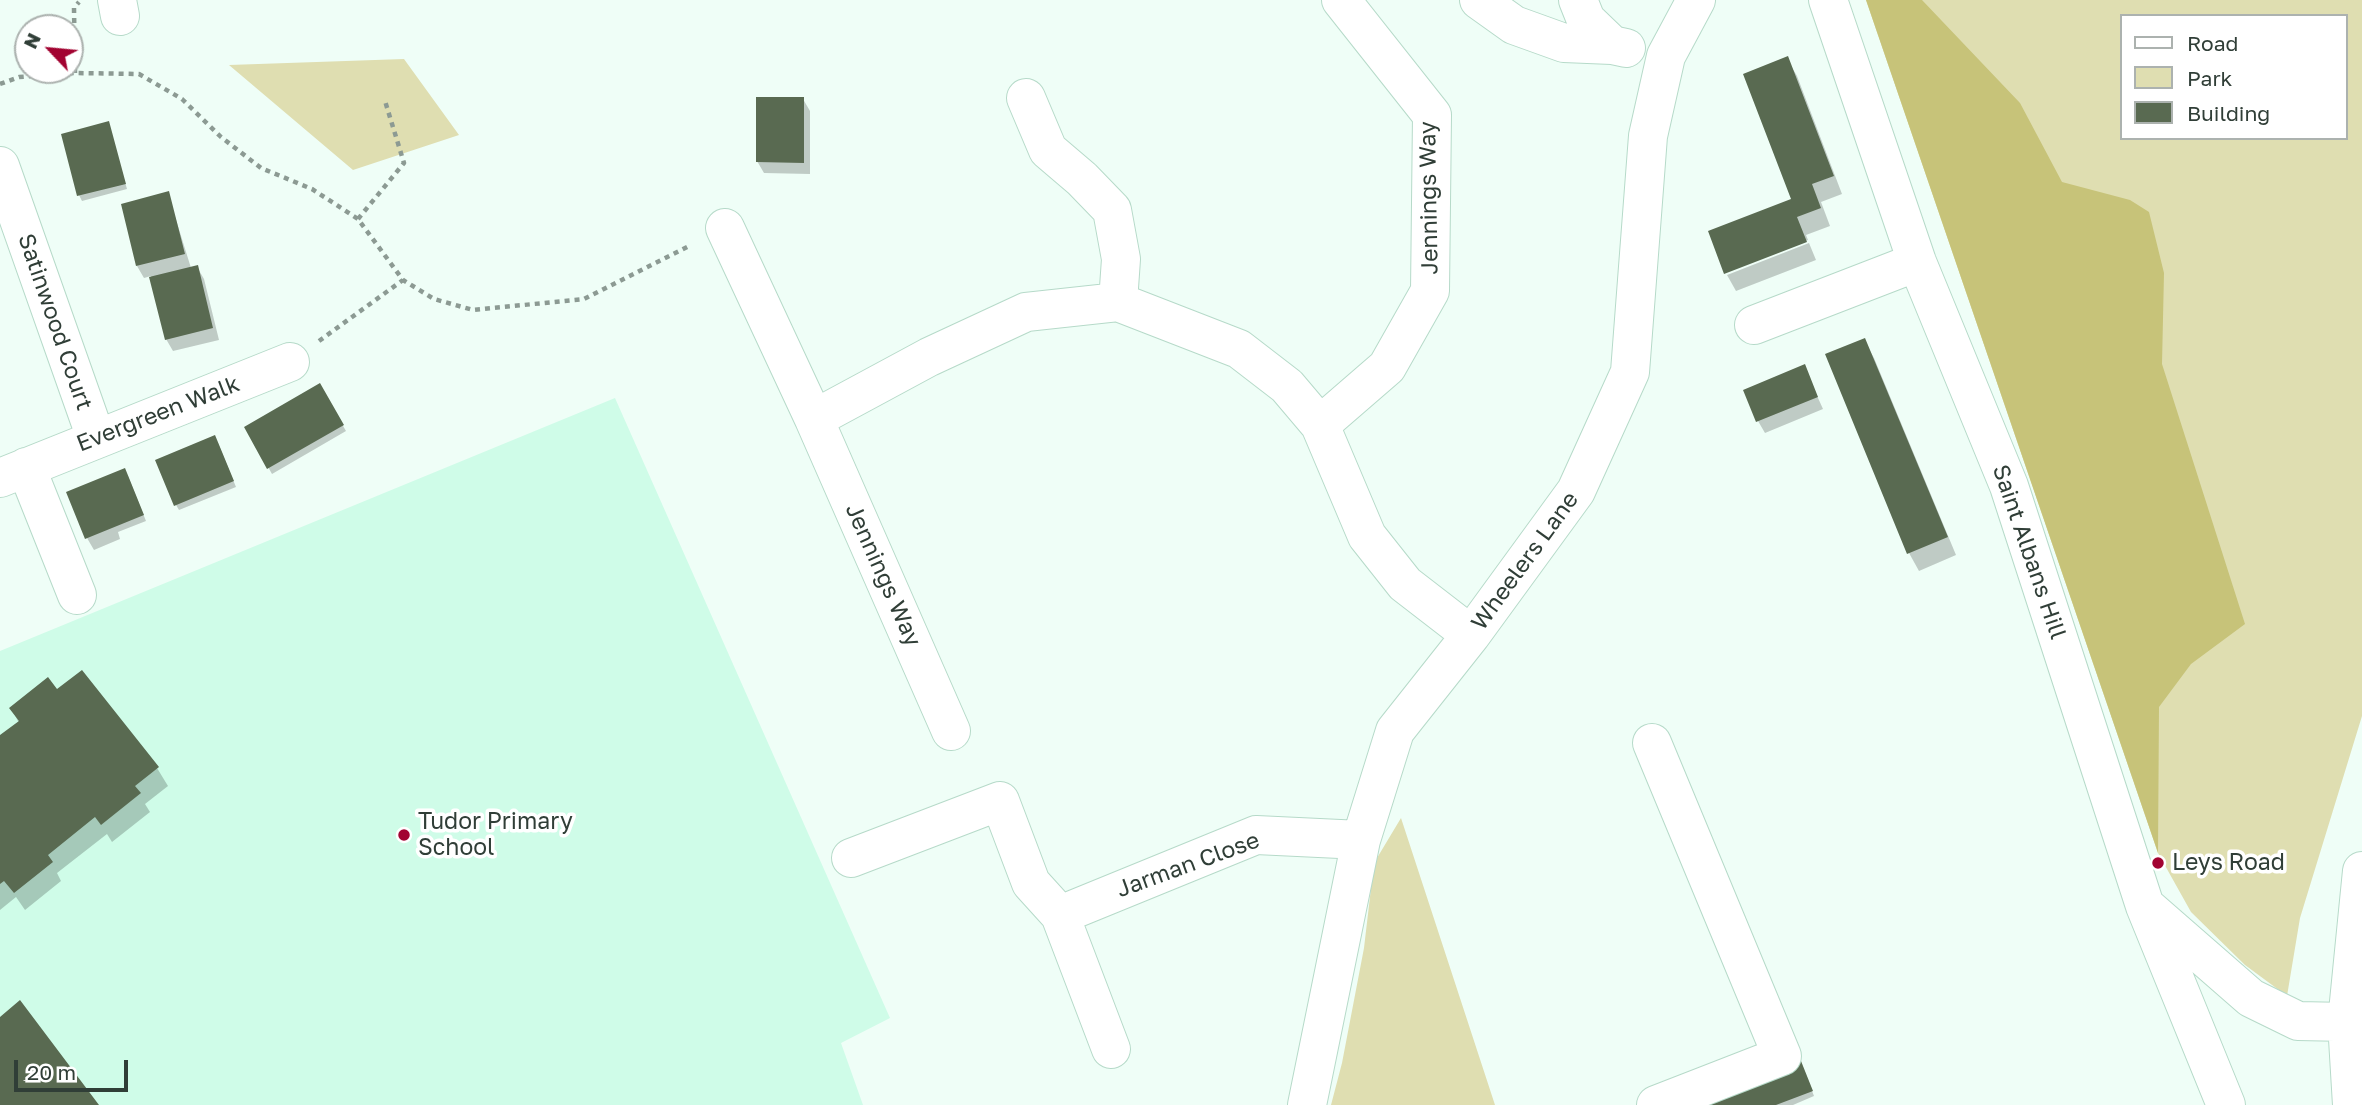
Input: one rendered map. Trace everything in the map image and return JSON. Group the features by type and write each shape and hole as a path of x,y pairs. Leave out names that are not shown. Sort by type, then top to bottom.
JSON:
{"street":[{"name":"Jennings Way","path":"1320,425 1387,367 1430,292 1432,115 1341,0"},
{"path":"1479,0 1514,25 1564,43 1612,45 1666,56"},
{"path":"1578,0 1586,20 1612,45"},
{"name":"Wheelers Lane","path":"1307,1105 1361,839 1395,731 1471,635 1576,491 1630,372 1648,136 1666,56 1696,0"},
{"name":"Saint Albans Hill","path":"1828,0 1917,262 2008,486 2145,906 2218,1103"},
{"path":"1026,98 1048,150 1112,210 1121,259 1118,302"},
{"name":"Satinwood Court","path":"0,166 96,438"},
{"name":"Jennings Way","path":"725,228 814,419 951,731"},
{"path":"1754,325 1917,262"},
{"path":"814,419 929,358 1026,312 1118,302 1239,349 1286,386 1320,425 1367,536 1405,584 1471,635"},
{"name":"Evergreen Walk","path":"77,595 13,472 290,362"},
{"path":"1652,743 1782,1056 1656,1105"},
{"path":"851,858 1000,801 1031,883 1060,915 1111,1049"},
{"name":"Jarman Close","path":"1060,915 1256,835 1361,839"},
{"path":"2351,1105 2347,1022 2362,871"},
{"path":"2145,906 2251,998 2298,1021 2347,1022"}],"path":[{"path":"84,73 139,74 182,99 221,137 261,168 312,189 358,219 403,280 434,299 474,310 584,299 725,228"},
{"path":"358,219 404,163 385,101"},
{"path":"290,362 403,280"}],"shaded area":[{"path":"1866,0 1922,0 2020,103 2062,182 2130,200 2149,212 2164,273 2162,364 2245,624 2191,664 2159,707 2158,853"},
{"name":"Tudor Primary School","path":"615,398 890,1018 841,1043 863,1105 0,1105 0,651"}],"green space":[{"path":"1866,0 2362,0 2362,716 2300,918 2287,996 2245,965 2191,912 2158,853"},
{"path":"404,59 459,135 353,170 229,65"},
{"path":"1401,818 1495,1105 1331,1105 1342,1063 1364,948 1374,863"}],"building":[{"path":"1788,56 1834,176 1812,184 1821,208 1797,217 1807,242 1724,274 1708,231 1791,199 1743,74"},
{"path":"756,97 804,97 804,163 756,162"},
{"path":"109,121 126,184 77,196 61,134"},
{"path":"169,191 185,254 136,266 121,204"},
{"path":"198,265 213,328 165,340 149,277"},
{"path":"1865,338 1948,537 1907,554 1825,354"},
{"path":"1805,364 1818,397 1756,422 1743,390"},
{"path":"320,383 344,425 267,469 244,427"},
{"path":"215,435 234,481 174,506 155,460"},
{"path":"125,468 144,515 85,539 66,492"},
{"path":"82,670 159,767 135,786 141,793 101,825 95,817 48,855 53,862 14,893 4,881 0,884 0,735 19,721 9,708 48,677 57,689"},
{"path":"20,1000 99,1105 0,1105 0,1017"},
{"path":"1801,1061 1813,1091 1776,1105 1690,1105"}],"place":[{"name":"Tudor Primary School","path":"404,835"},
{"name":"Leys Road","path":"2158,863"}]}
